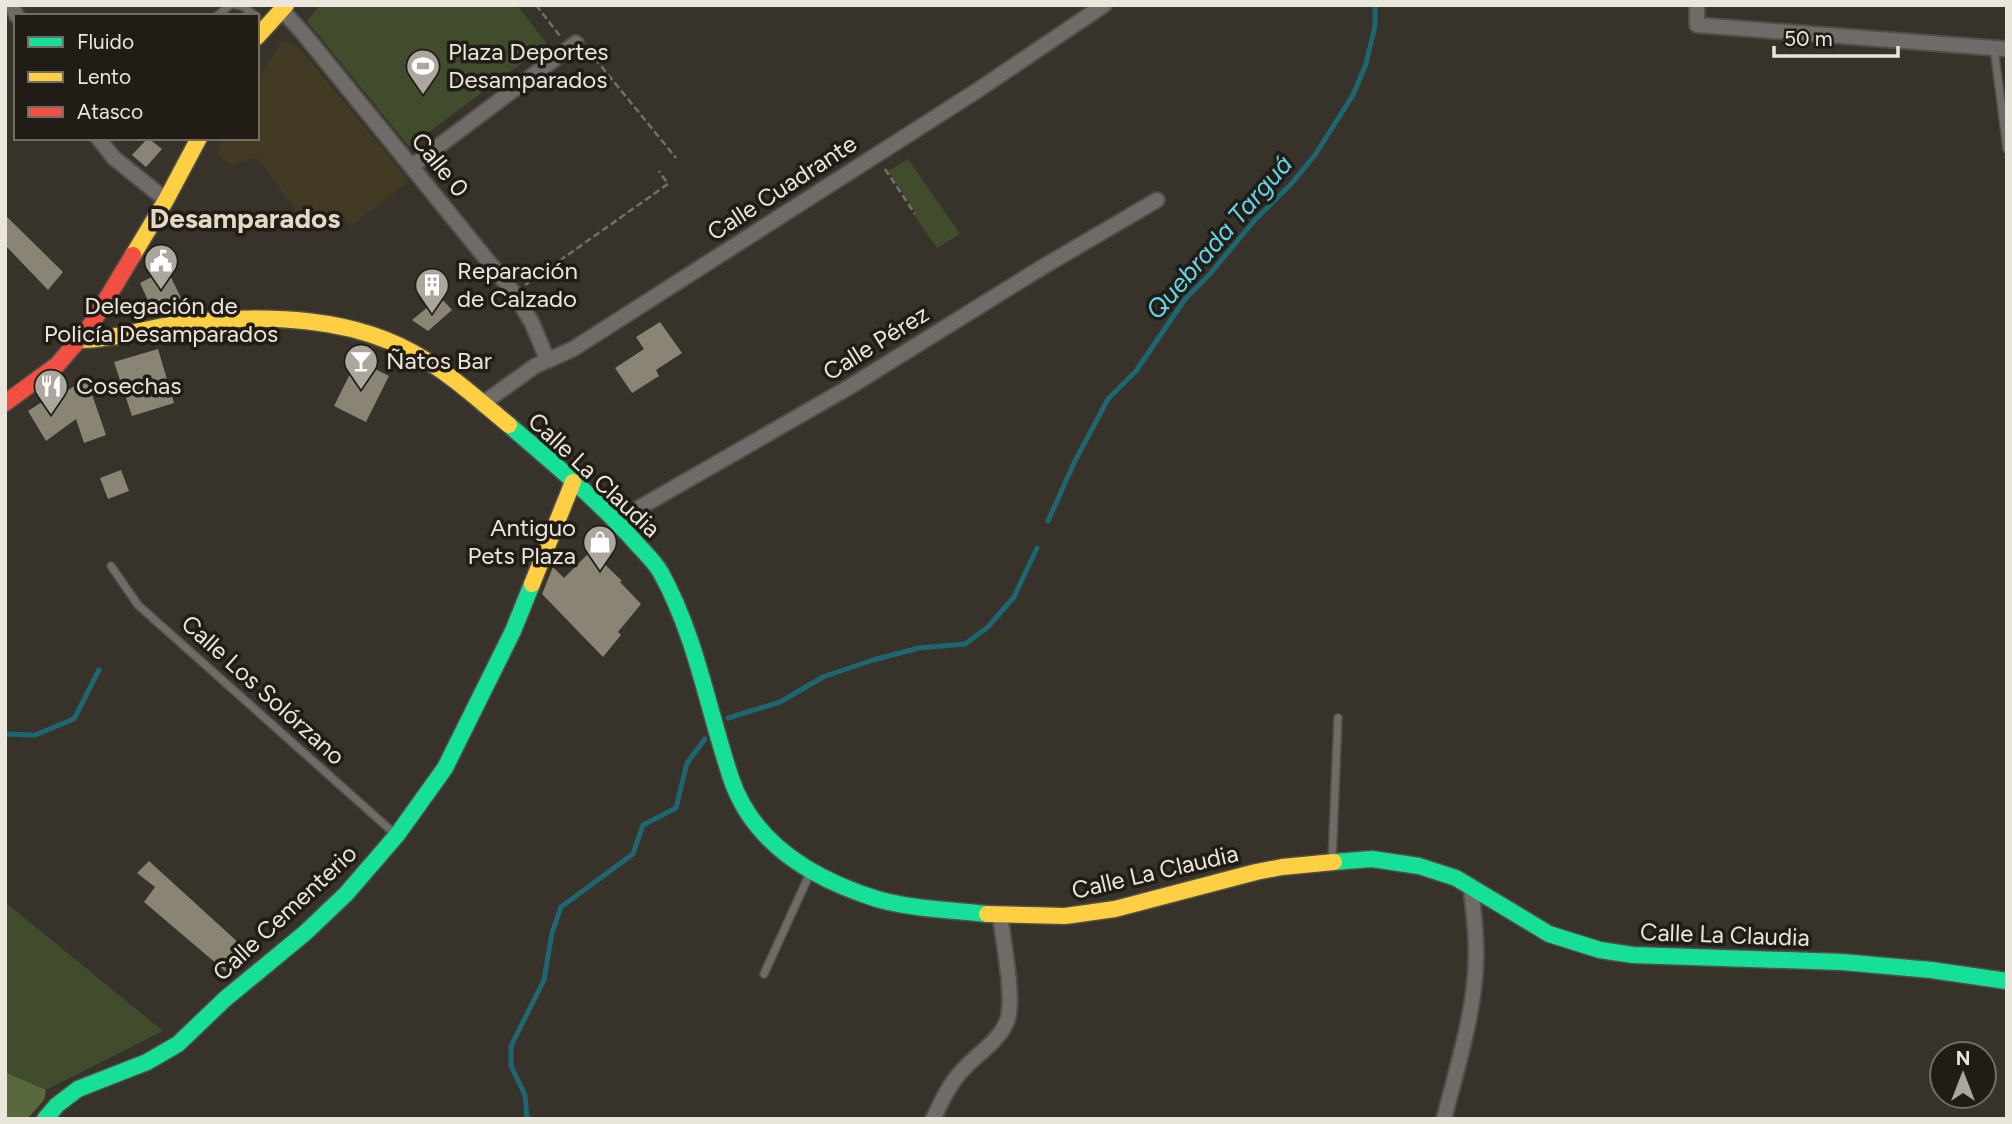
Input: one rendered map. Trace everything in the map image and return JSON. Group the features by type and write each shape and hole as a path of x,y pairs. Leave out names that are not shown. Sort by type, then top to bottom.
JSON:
{"street":[{"name":"Calle Cuadrante","path":"482,404 547,359 573,349 978,90 1104,5"},
{"path":"1698,5 1697,25 2000,48"},
{"path":"259,23 284,7"},
{"name":"Calle 0","path":"284,7 514,293 532,323 547,359"},
{"path":"412,166 573,45"},
{"path":"100,140 114,158 166,200"},
{"path":"6,401 57,365 80,341 106,303 198,140"},
{"name":"Calle Pérez","path":"620,524 637,509 846,389 1041,268 1157,200"},
{"name":"Calle La Claudia","path":"80,341 113,338 181,323 233,318 291,319 376,336 423,358 456,381 620,524 660,571 690,640 732,781 750,819 775,847 811,870 878,899 926,908 1000,915 1065,916 1172,896 1256,872 1372,859 1406,863 1456,878 1549,934 1600,950 1633,955 1842,962 1931,970 2007,981"},
{"name":"Calle Cementerio","path":"45,1119 57,1105 78,1089 147,1062 178,1044 225,999 338,901 397,835 445,768 472,717 513,631 573,482"},
{"path":"1444,1119 1471,1009 1476,959 1471,887"},
{"path":"933,1119 948,1088 959,1073 1008,1020 1009,1000 1000,915"}],"lane":[{"path":"2000,48 2007,149"},
{"name":"Calle Los Solórzano","path":"111,566 138,605 397,835"},
{"path":"1332,862 1338,718"},
{"path":"764,974 811,870"}],"path":[{"path":"536,5 573,45 585,48 676,158"},
{"path":"885,169 915,214"},
{"path":"514,293 668,184 659,171"}],"shaded area":[{"path":"281,41 296,44 409,181 351,226 340,212 303,221 257,157 232,165 216,153 223,140 259,140 259,79"}],"green space":[{"name":"Plaza Deportes Desamparados","path":"320,5 517,5 547,44 409,147 307,21"},
{"path":"908,159 960,234 937,248 888,171"},
{"path":"5,902 163,1031 46,1090 5,1072"},
{"path":"5,1072 46,1090 44,1100 27,1119 5,1119"}],"building":[{"path":"146,140 151,140 162,149 146,167 132,155"},
{"path":"5,215 63,272 48,290 5,245"},
{"name":"Delegación de Policía Desamparados","path":"167,269 182,300 164,308 161,302 151,307 140,283"},
{"name":"Reparación de Calzado","path":"440,297 452,310 428,331 412,320"},
{"path":"660,322 682,353 656,370 659,376 632,393 615,368 644,349 636,337"},
{"path":"158,349 174,403 132,416 114,362"},
{"name":"Ñatos Bar","path":"357,360 389,376 366,422 334,406"},
{"path":"86,377 106,435 84,443 76,419 46,441 28,411 48,398 51,403"},
{"path":"121,470 129,491 108,499 100,478"},
{"path":"591,551 641,604 618,632 621,635 603,657 542,594 553,567 564,578"},
{"path":"149,861 252,955 231,976 144,902 155,887 137,873"}],"waterway":[{"name":"Quebrada Targuá","path":"1048,521 1074,463 1108,399 1136,371 1185,299 1315,155 1353,95 1366,64 1375,26 1375,5"},
{"name":"Quebrada Targuá","path":"728,718 780,702 823,677 873,660 919,648 965,644 988,627 1014,597 1037,548"},
{"path":"5,734 35,735 74,719 99,670"},
{"name":"Quebrada Targuá","path":"527,1119 525,1095 511,1066 511,1046 544,980 552,933 561,907 633,854 643,825 676,808 687,763 705,739"}],"traffic: fast":[{"path":"509,425 607,513 659,569 673,597 692,648 731,778 754,822 770,840 808,869 853,891 918,907 987,914"},
{"path":"45,1119 57,1105 78,1089 147,1062 178,1044 225,999 305,933 346,894 397,835 445,768 513,631 532,584"},
{"path":"1334,862 1372,859 1419,866 1456,878 1549,934 1600,950 1633,955 1842,962 1931,970 2007,981"}],"traffic: slow":[{"path":"259,35 286,5"},
{"path":"133,255 198,140"},
{"path":"80,340 215,320 277,319 339,326 397,344 424,359 509,425"},
{"path":"532,584 573,482"},
{"path":"987,914 1065,916 1115,909 1256,872 1334,862"}],"traffic: jam":[{"path":"5,403 57,365 89,328 133,255"}],"place":[{"name":"Plaza Deportes Desamparados","path":"423,96"},
{"name":"Delegación de Policía Desamparados","path":"161,291"},
{"name":"Reparación de Calzado","path":"432,315"},
{"name":"Ñatos Bar","path":"361,391"},
{"name":"Cosechas","path":"51,416"},
{"name":"Antiguo Pets Plaza","path":"600,572"}],"district":[{"name":"Desamparados","path":"245,218"}]}
